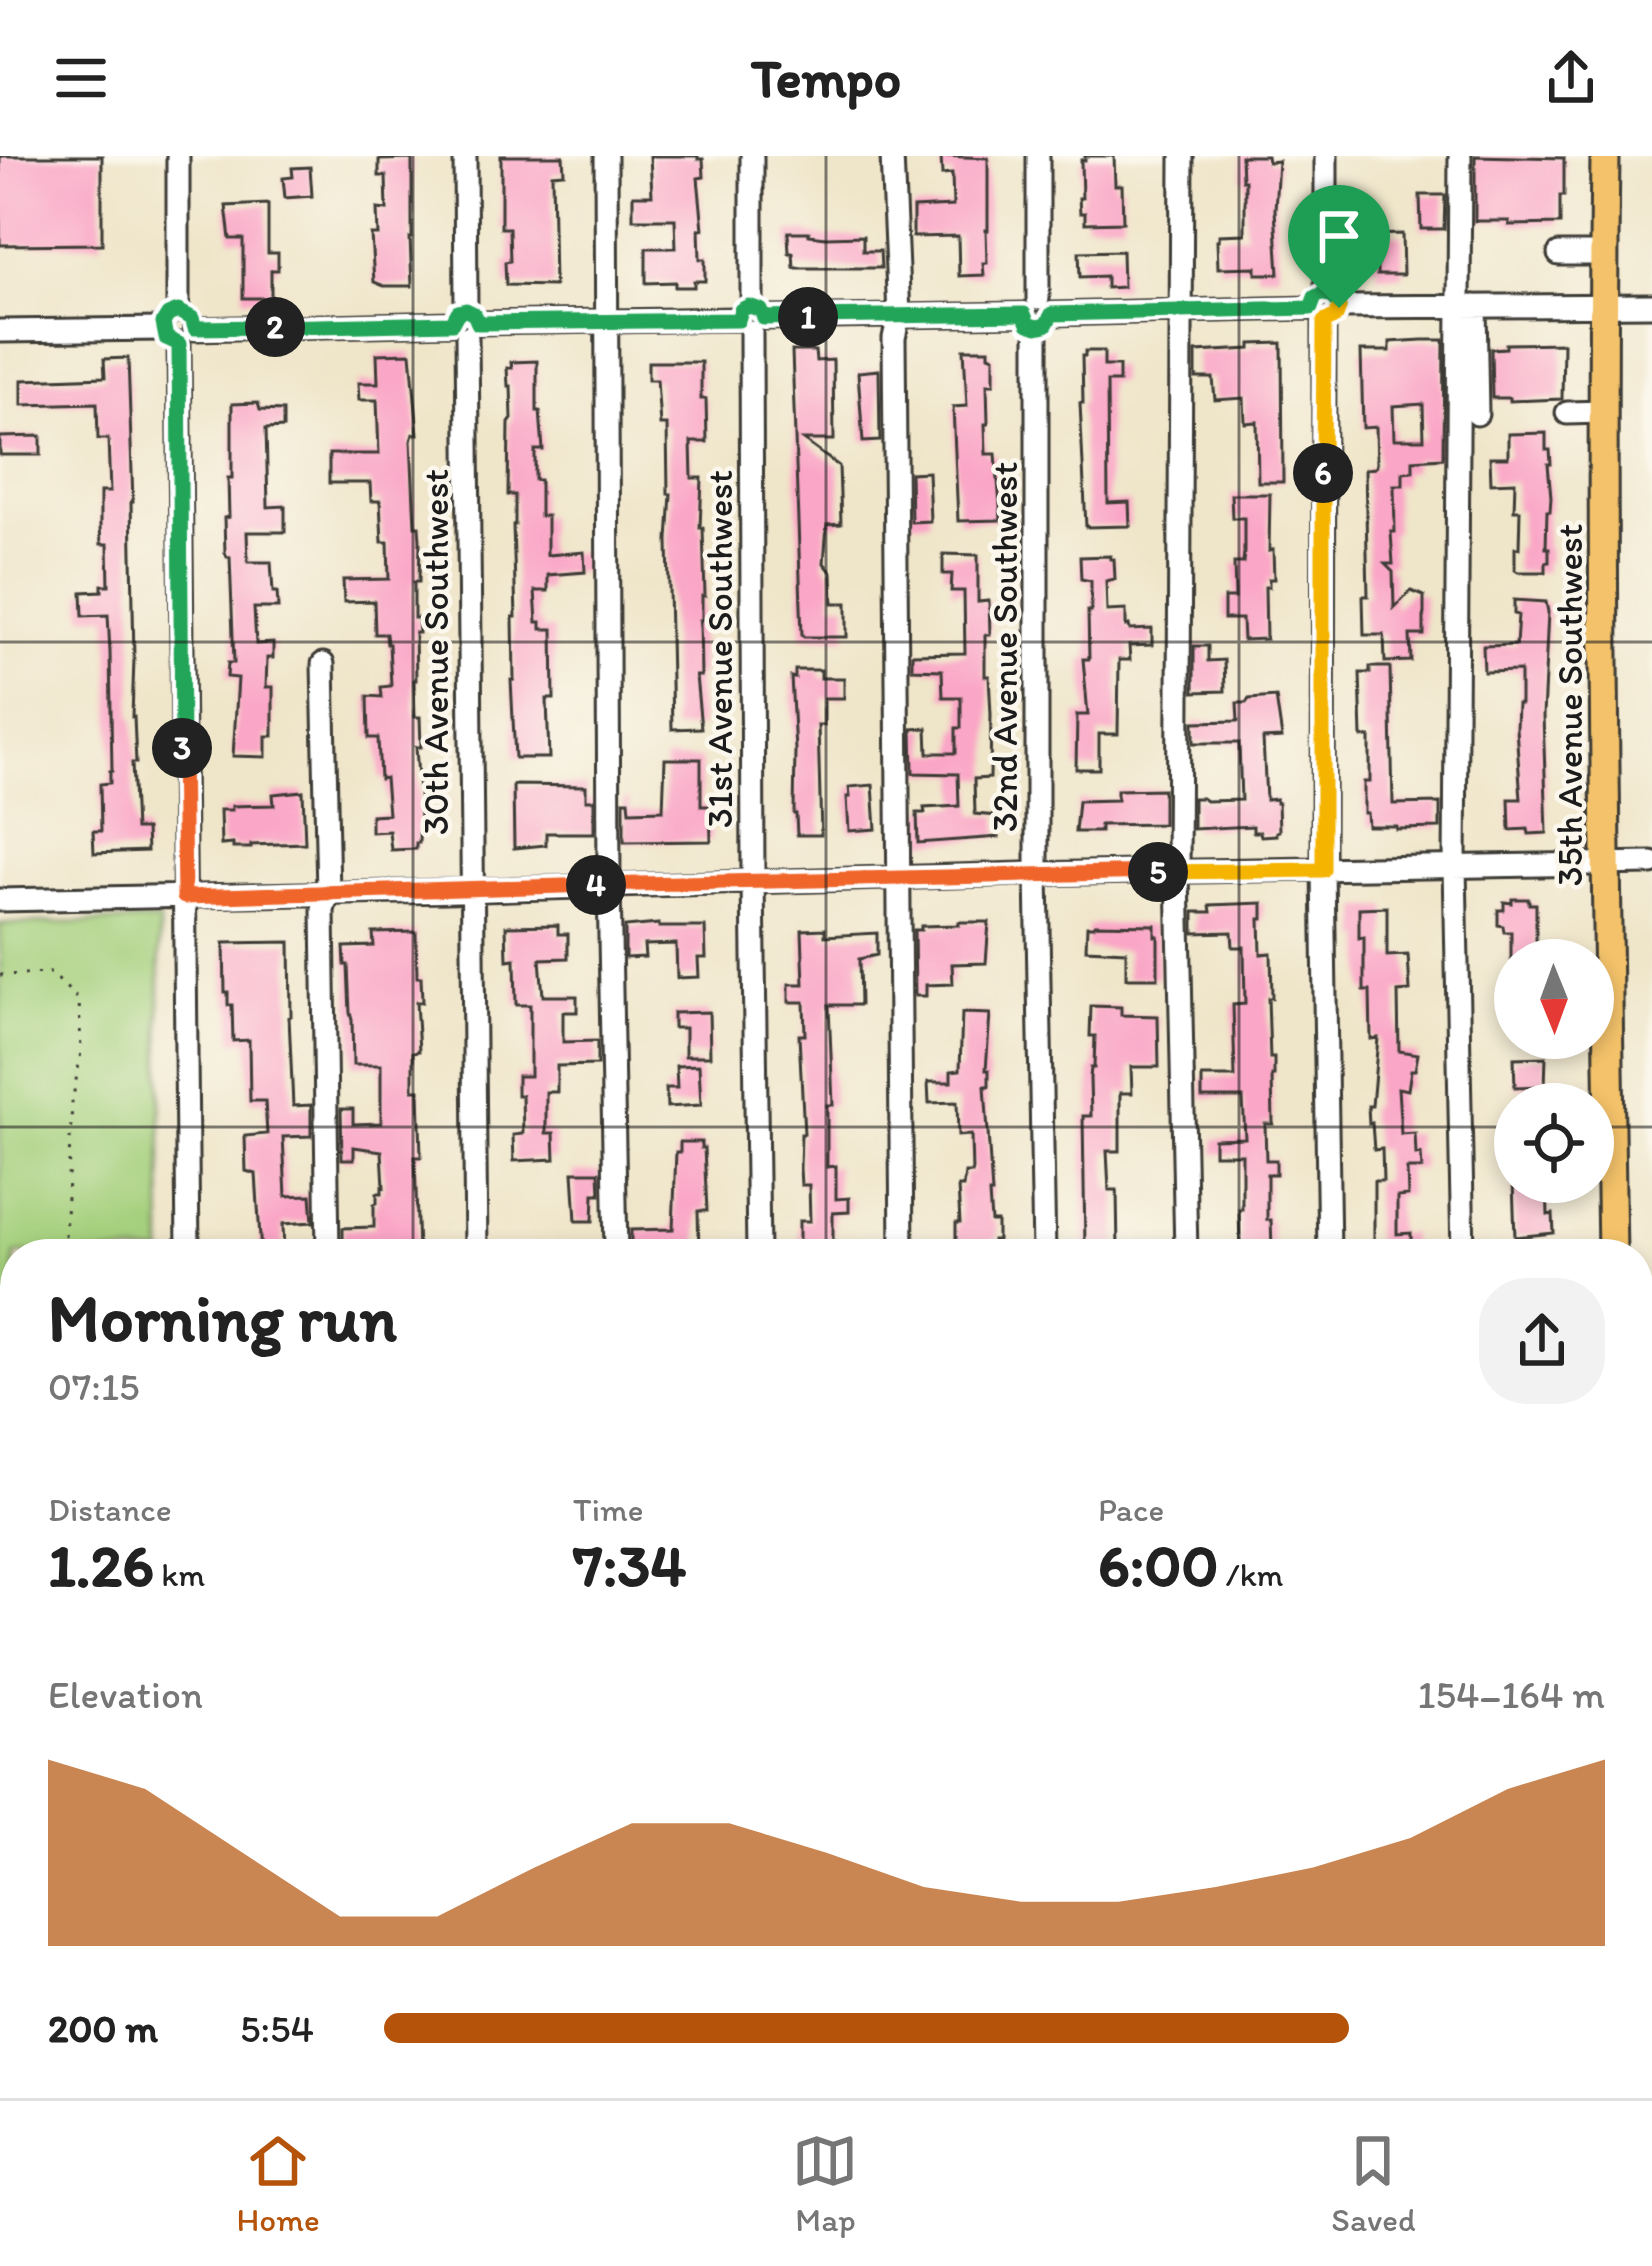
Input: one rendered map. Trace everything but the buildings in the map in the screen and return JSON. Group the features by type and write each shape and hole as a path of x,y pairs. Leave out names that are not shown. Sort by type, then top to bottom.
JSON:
{"main road":[{"name":"35th Avenue Southwest","path":"1605,156 1612,1239"}],"street":[{"path":"178,156 178,311 168,315 179,334 188,1239"},
{"name":"30th Avenue Southwest","path":"465,156 476,1239"},
{"path":"606,156 616,1239"},
{"name":"31st Avenue Southwest","path":"752,156 758,1239"},
{"path":"892,156 899,316 894,338 902,1239"},
{"name":"32nd Avenue Southwest","path":"1039,156 1037,874 1044,1239"},
{"path":"1182,156 1178,872 1186,1239"},
{"path":"1326,156 1323,870 1329,1239"},
{"path":"1460,156 1467,256 1456,867 1463,1239"},
{"path":"1559,254 1604,254"},
{"path":"0,331 179,334 466,323 1652,305"},
{"path":"1466,306 1478,414"},
{"path":"1567,413 1604,412"},
{"path":"323,664 328,1239"},
{"path":"0,900 1652,863"}],"path":[{"path":"0,974 51,973 79,1000 80,1052 72,1102 65,1239"}],"green space":[{"path":"159,921 163,1239 0,1239 0,924"}],"route":[{"path":"1324,293 1336,299 1339,308 1336,316 1324,322 1323,870 184,897 179,344 166,338 162,329 172,312 188,314 198,328 452,323 458,312 466,310 478,323 738,320 741,310 753,306 764,318 1024,314 1028,324 1037,327 1046,325 1052,314 1311,308 1315,297 1324,293"}]}
